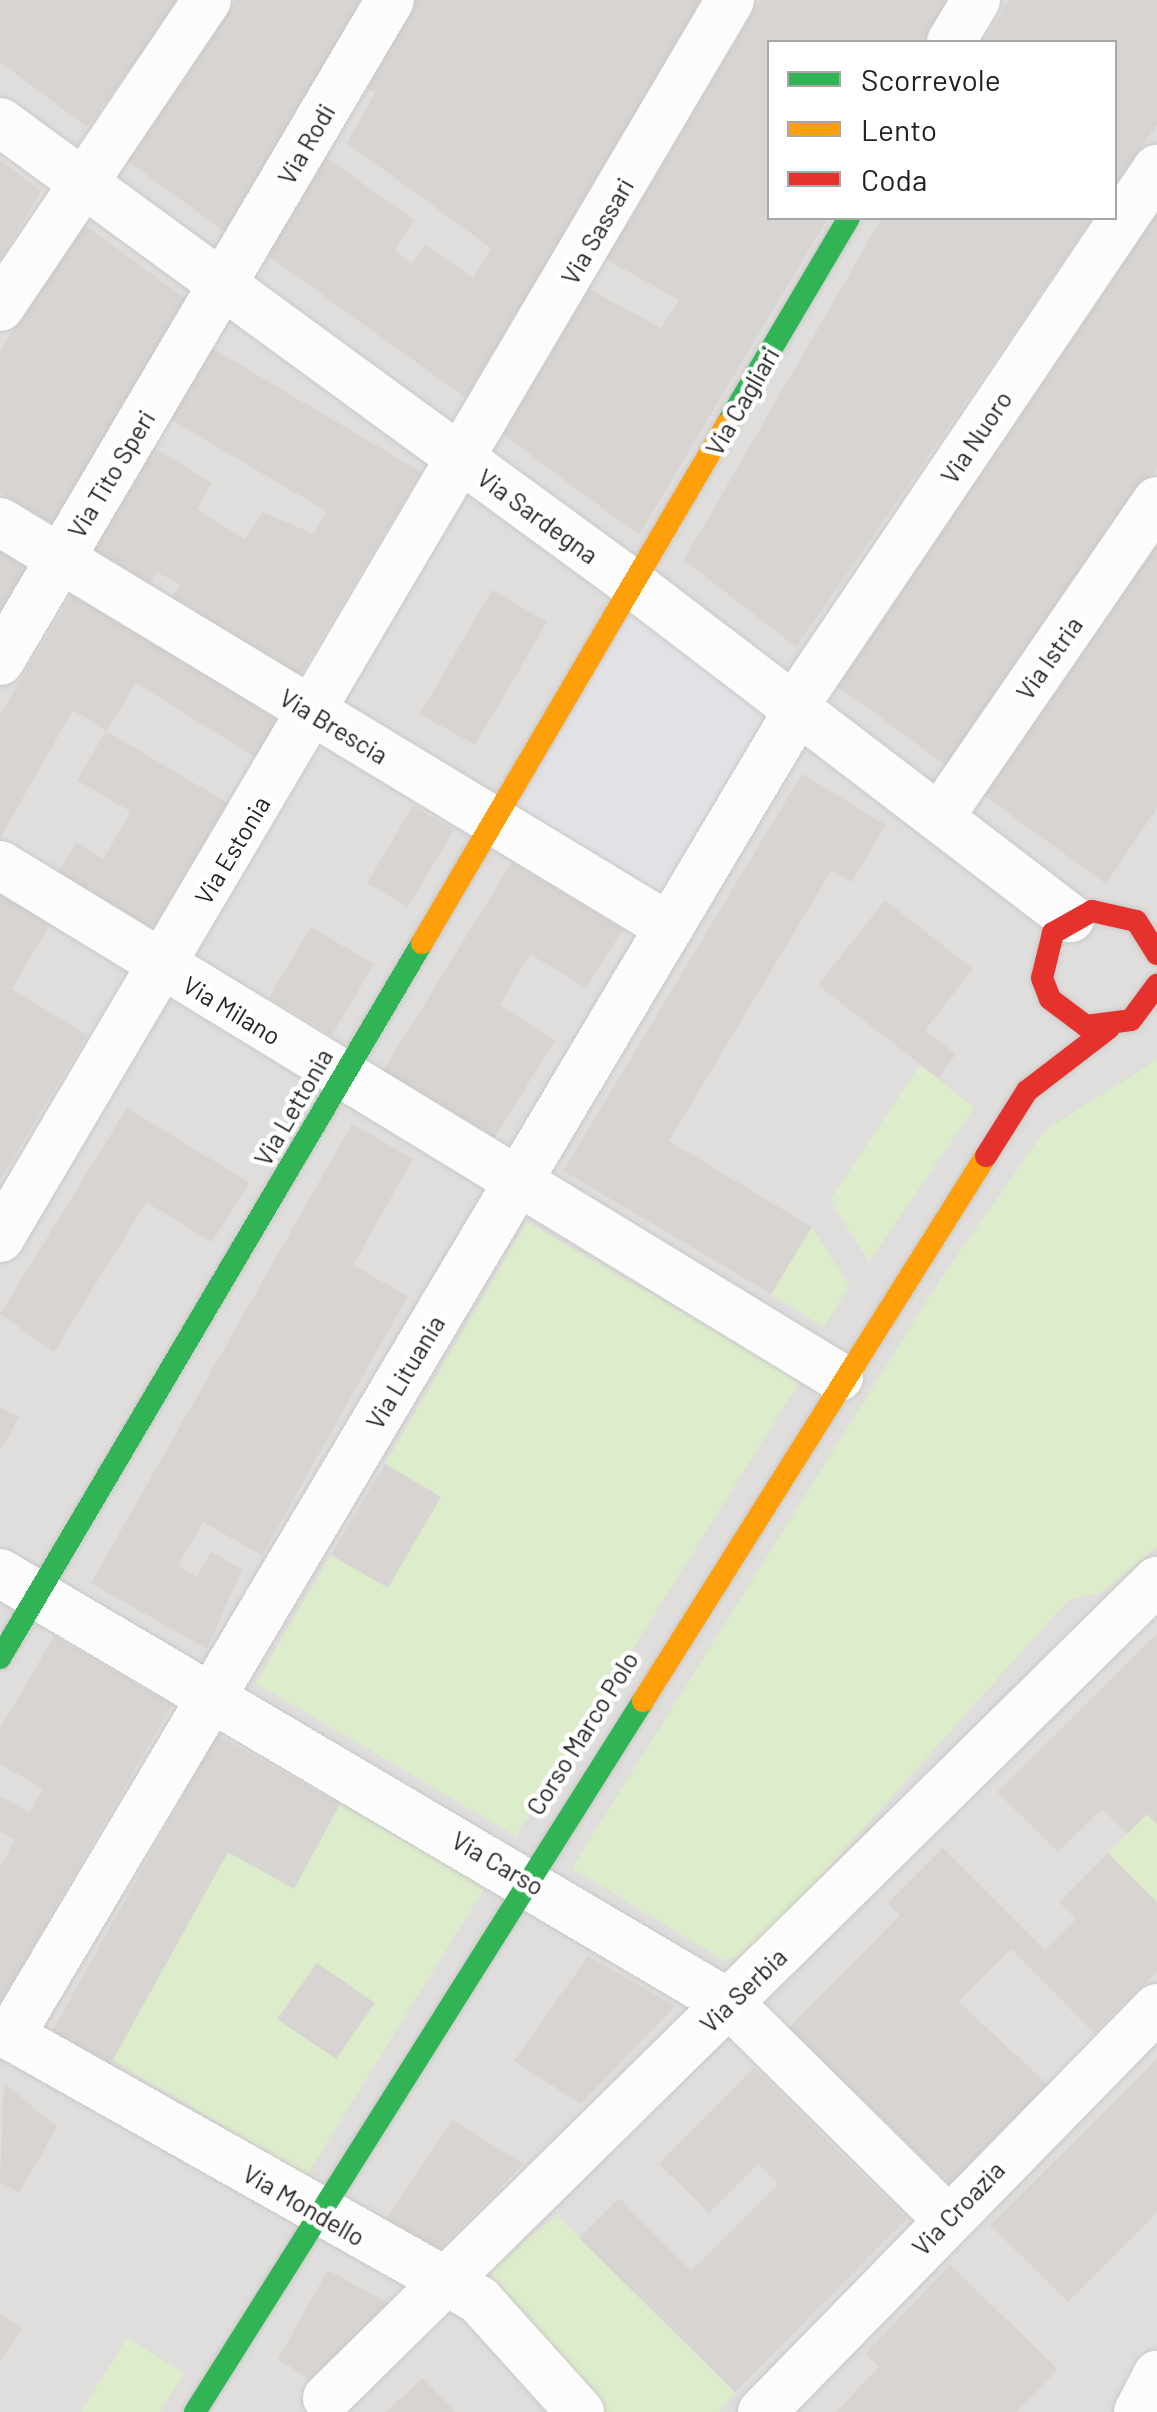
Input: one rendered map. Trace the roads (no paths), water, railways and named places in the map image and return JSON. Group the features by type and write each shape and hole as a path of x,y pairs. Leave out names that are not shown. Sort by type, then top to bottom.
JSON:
{"street":[{"path":"0,307 78,180 207,0"},
{"name":"Via Rodi","path":"222,288 390,0"},
{"name":"Via Sassari","path":"463,462 730,0"},
{"path":"953,40 976,0"},
{"name":"Via Sardegna","path":"0,122 222,288 634,584 941,815 1070,918"},
{"name":"Via Nuoro","path":"797,707 1157,169"},
{"name":"Via Cagliari","path":"634,584 848,220"},
{"name":"Via Tito Speri","path":"0,662 222,288"},
{"name":"Via Estonia","path":"0,1238 463,462"},
{"name":"Via Istria","path":"941,815 1157,501"},
{"name":"Via Brescia","path":"0,522 670,927"},
{"name":"Via Lettonia","path":"0,1658 19,1584 343,1077 634,584"},
{"name":"Via Lituania","path":"5,2033 212,1696 797,707"},
{"name":"Via Milano","path":"0,864 517,1184 839,1377"},
{"path":"1136,921 1157,893"},
{"path":"1027,1091 1038,1044 1042,978 1052,934 1070,918 1115,911 1136,921 1157,954"},
{"path":"1042,978 1066,1016 1109,1028"},
{"path":"1027,1091 1109,1028 1131,1020 1157,986"},
{"name":"Corso Marco Polo","path":"195,2412 524,1877 839,1377 1027,1091"},
{"name":"Via Serbia","path":"328,2398 438,2283 730,2004 1157,1581"},
{"name":"Via Carso","path":"19,1584 524,1877 730,2004 947,2219"},
{"name":"Via Croazia","path":"762,2412 1157,2008"},
{"name":"Via Mondello","path":"5,2033 438,2283 479,2300 580,2412"},
{"path":"1138,2412 1157,2375"}]}
